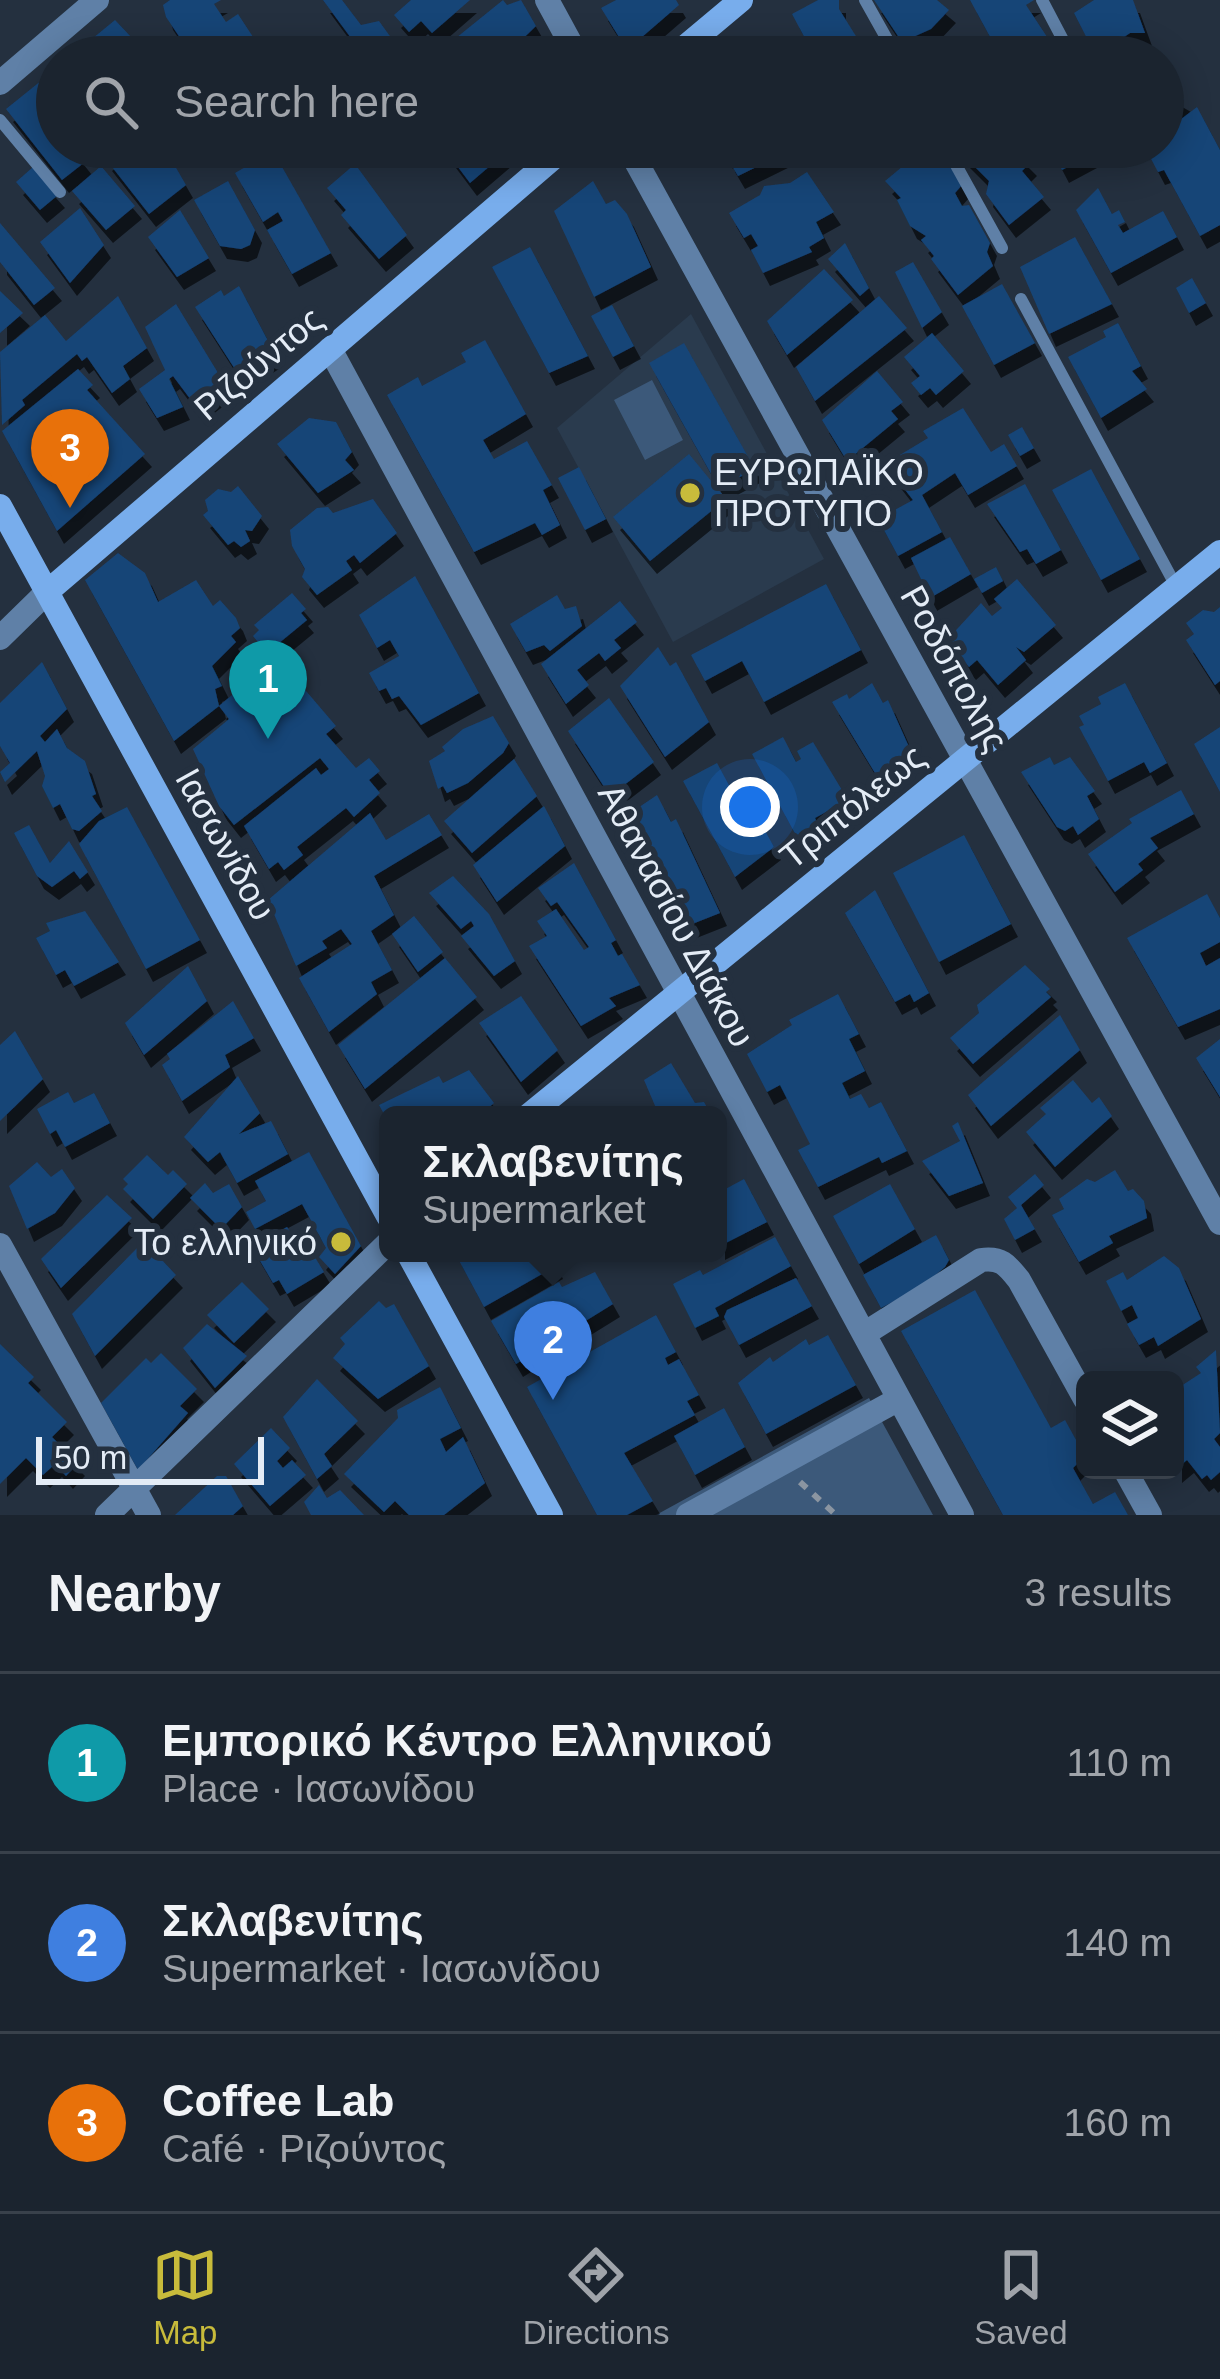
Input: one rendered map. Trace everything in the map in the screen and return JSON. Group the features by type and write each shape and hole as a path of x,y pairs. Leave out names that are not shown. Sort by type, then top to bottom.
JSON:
{"street":[{"path":"54,36 97,0"},
{"path":"547,0 567,36"},
{"path":"698,36 741,0"},
{"path":"0,82 36,52"},
{"name":"Ριζούντος","path":"0,638 47,592 541,168"},
{"name":"Ροδόπολης","path":"640,168 1220,1223"},
{"name":"Αθανασίου Διάκου","path":"330,349 962,1515"},
{"name":"Ιασωνίδου","path":"0,506 379,1200"},
{"name":"Τριπόλεως","path":"540,1106 1220,552"},
{"path":"0,1244 149,1515"},
{"path":"107,1515 379,1252"},
{"path":"864,1334 981,1259 993,1258 1005,1262 1019,1280 1076,1383"},
{"path":"413,1262 551,1515"},
{"path":"688,1515 899,1399"},
{"path":"1130,1479 1150,1515"}],"lane":[{"path":"866,0 886,36"},
{"path":"1042,0 1061,36"},
{"path":"0,120 36,163"},
{"path":"40,168 60,192"},
{"path":"958,168 1002,248"},
{"path":"1021,299 1178,588"}],"path":[{"path":"778,1465 836,1515"}],"shaded area":[{"name":"ΕΥΡΩΠΑΪΚΟ ΠΡΟΤΥΠΟ","path":"691,314 824,559 673,642 557,428"},
{"path":"652,380 683,440 645,460 614,400"},
{"path":"869,1398 933,1515 656,1515"}],"building":[{"path":"170,0 221,0 214,4 226,22 238,14 252,36 179,36 163,5"},
{"path":"323,0 342,0 361,25 379,21 390,36 350,36"},
{"path":"411,0 470,0 432,33 421,21 409,32 394,15"},
{"path":"503,0 507,5 521,0 536,26 526,36 458,36"},
{"path":"616,0 676,0 679,5 643,36 618,36 601,8"},
{"path":"818,0 839,0 839,9 856,36 804,36 792,14"},
{"path":"874,0 937,0 949,10 931,29 915,36 898,36"},
{"path":"970,0 1034,0 1026,5 1046,36 990,36"},
{"path":"1094,0 1133,0 1145,33 1086,36 1074,13"},
{"path":"115,20 130,36 96,36"},
{"path":"36,85 36,147 6,109"},
{"path":"1197,107 1220,150 1220,225 1200,236 1164,170 1156,168 1184,168 1184,117"},
{"path":"33,167 58,195 40,210 16,182"},
{"path":"53,168 77,168 62,180"},
{"path":"103,168 135,206 106,230 72,191"},
{"path":"113,168 176,168 186,185 149,214"},
{"path":"244,168 283,168 331,253 292,274 267,230 283,221 278,212 263,222 235,173"},
{"path":"350,168 358,168 407,235 379,259 341,215 346,210 327,188"},
{"path":"459,168 488,168 470,183"},
{"path":"901,168 953,168 962,185 955,193 962,206 969,205 990,243 987,252 993,266 958,295 931,259 934,256 921,240 926,236 910,226 897,200 901,198 885,181"},
{"path":"976,168 1025,168 1022,171 1044,197 1009,225 986,194 989,181"},
{"path":"807,172 834,212 816,222 824,238 809,247 812,252 763,273 751,250 758,246 751,234 744,238 729,213 760,195 764,186 790,183"},
{"path":"228,181 255,230 250,245 241,249 220,246 194,200"},
{"path":"593,181 606,204 615,200 627,214 651,267 594,297 554,211"},
{"path":"1098,188 1112,214 1119,210 1125,222 1118,225 1123,233 1163,211 1177,237 1111,273 1076,210"},
{"path":"80,208 104,245 70,283 40,242"},
{"path":"180,210 209,258 177,277 148,237"},
{"path":"0,223 55,288 34,305 0,262"},
{"path":"1075,237 1112,304 1049,334 1020,267"},
{"path":"845,243 869,288 860,296 828,259"},
{"path":"530,247 588,356 549,373 492,267"},
{"path":"913,262 942,312 922,328 895,272"},
{"path":"824,269 853,300 787,355 767,321"},
{"path":"1192,278 1206,303 1189,313 1176,288"},
{"path":"1002,284 1035,343 994,365 962,306"},
{"path":"239,286 275,354 240,377 195,307 221,290 224,296"},
{"path":"0,291 23,313 0,333"},
{"path":"118,296 147,348 123,366 130,379 112,393 87,357 82,361 77,354 22,400 25,405 2,425 0,352 45,315 66,341"},
{"path":"879,296 907,328 815,401 796,367"},
{"path":"176,304 226,386 197,408 173,376 169,379 183,407 157,418 139,389 165,370 145,327"},
{"path":"612,305 634,346 613,357 591,316"},
{"path":"1118,323 1141,366 1132,371 1147,389 1101,418 1068,357 1106,337 1103,331"},
{"path":"932,333 964,371 936,395 930,388 921,395 911,383 920,376 904,357"},
{"path":"485,340 526,414 483,440 494,459 527,441 552,485 543,490 560,525 542,535 535,523 474,552 387,395 418,377 422,386 466,362 461,353"},
{"path":"684,343 755,469 719,488 649,363"},
{"path":"78,369 93,385 87,390 145,454 57,531 2,431"},
{"path":"877,371 903,402 891,411 898,419 847,461 822,420"},
{"path":"963,408 991,452 1004,444 1017,466 968,495 955,473 922,495 942,532 898,556 878,519 913,500 885,464 928,438 923,431"},
{"path":"309,418 336,422 352,452 345,460 354,470 318,493 277,444"},
{"path":"1022,427 1034,448 1020,456 1008,435"},
{"path":"689,454 726,499 650,561 613,517"},
{"path":"579,467 606,519 585,530 558,478"},
{"path":"1091,469 1140,559 1101,580 1052,490"},
{"path":"1025,484 1061,550 1036,564 1027,549 1020,552 987,504"},
{"path":"238,486 262,516 252,531 245,530 250,541 241,547 234,541 228,545 203,515 208,511 205,500 218,489 231,492"},
{"path":"373,499 397,533 360,563 354,555 346,561 352,570 317,595 302,577 305,569 292,546 290,530 317,508 328,507 333,513"},
{"path":"950,537 971,574 930,598 911,558"},
{"path":"118,553 145,573 158,602 196,580 213,606 220,600 240,628 231,636 236,642 212,666 222,686 215,689 219,706 174,741 85,580"},
{"path":"996,567 1003,581 982,593 974,579"},
{"path":"415,576 479,693 421,725 399,696 392,699 386,688 379,691 369,673 399,656 390,640 377,648 359,615"},
{"path":"1017,579 1056,625 1024,652 1016,647 1026,660 998,685 977,660 969,667 946,641 981,603 992,616 1002,608 994,599"},
{"path":"826,584 861,650 764,702 742,661 705,681 691,655"},
{"path":"292,593 306,609 301,613 307,620 267,653 253,636 259,630 254,625"},
{"path":"557,595 565,609 576,606 582,626 550,651 544,645 526,652 510,624"},
{"path":"620,601 637,622 614,640 621,648 605,661 599,653 577,670 589,685 566,704 541,664"},
{"path":"1220,607 1220,681 1215,685 1186,640 1194,634 1186,623 1203,610 1214,612"},
{"path":"658,647 670,666 676,662 709,722 665,757 620,686"},
{"path":"277,657 336,726 326,734 356,768 369,758 380,771 369,780 380,793 354,817 346,808 297,847 303,855 284,870 278,862 269,869 244,826 316,768 321,775 329,769 320,758 234,825 219,806 193,749 229,719 219,706"},
{"path":"42,662 67,709 40,736 45,742 57,729 67,748 85,761 96,794 92,796 102,811 79,831 72,829 60,804 53,808 42,786 45,776 37,751 5,782 0,772 10,763 0,746 0,703"},
{"path":"872,683 883,703 888,700 914,758 878,778 832,702 847,694 849,699"},
{"path":"1125,683 1167,763 1150,773 1144,762 1108,781 1079,727 1084,725 1079,716 1101,704 1098,697"},
{"path":"609,698 654,762 610,796 568,731"},
{"path":"493,716 509,743 503,753 468,783 447,793 443,786 438,789 429,761 445,751 442,747 463,729"},
{"path":"1220,727 1220,792 1194,744"},
{"path":"783,737 796,762 801,759 797,751 813,742 848,800 815,818 821,830 799,841 752,754"},
{"path":"1050,757 1054,765 1070,757 1095,791 1087,796 1099,819 1078,835 1073,826 1065,831 1057,827 1021,772"},
{"path":"514,759 537,796 472,853 444,821"},
{"path":"717,763 730,787 739,783 774,847 735,877 683,781"},
{"path":"1181,790 1194,814 1150,838 1158,848 1138,864 1143,870 1115,892 1088,854 1132,823 1129,819"},
{"path":"657,795 671,822 676,819 720,913 677,930 620,820"},
{"path":"544,806 565,846 497,902 473,865"},
{"path":"127,807 200,940 146,969 79,844 99,821"},
{"path":"370,813 386,840 429,814 442,835 374,876 394,915 371,931 392,970 371,982 377,994 329,1032 299,978 352,944 341,929 322,941 327,948 296,966 268,900"},
{"path":"29,825 50,863 69,841 88,872 80,879 74,871 52,887 37,876 14,833"},
{"path":"964,835 1011,924 939,962 893,873"},
{"path":"574,863 616,940 611,943 618,956 622,954 640,985 609,998 616,1006 581,1026 529,946 547,936 537,921 556,909 584,950 589,947 557,902 551,906 538,888"},
{"path":"453,876 489,914 515,961 494,976 461,936 474,926 471,921 461,929 429,893"},
{"path":"875,890 929,993 914,1002 910,994 895,1002 845,913"},
{"path":"1207,894 1220,918 1220,942 1200,953 1206,966 1220,958 1220,1009 1178,1027 1127,938"},
{"path":"85,911 119,962 74,986 65,970 56,975 36,938 50,931 46,923"},
{"path":"414,916 443,952 418,972 392,934"},
{"path":"445,958 477,997 365,1089 338,1045"},
{"path":"1025,965 1050,989 1046,992 1051,997 973,1064 950,1038 979,1013 977,1005"},
{"path":"188,966 207,1001 144,1055 125,1023"},
{"path":"838,994 859,1034 849,1039 865,1071 842,1083 850,1099 861,1094 869,1108 881,1102 907,1151 882,1163 879,1157 818,1187 798,1150 810,1144 780,1085 767,1092 747,1054 792,1025 789,1020"},
{"path":"521,996 558,1050 521,1082 479,1023"},
{"path":"233,1001 254,1038 225,1055 230,1067 182,1101 162,1065 170,1059 167,1054"},
{"path":"1060,1015 1080,1050 991,1126 968,1095"},
{"path":"15,1031 43,1079 0,1121 0,1045"},
{"path":"1220,1039 1220,1097 1196,1058"},
{"path":"671,1063 695,1103 706,1106 655,1106 644,1080"},
{"path":"469,1070 494,1103 379,1105 439,1076 443,1083"},
{"path":"238,1076 260,1113 239,1134 271,1121 288,1154 237,1183 220,1152 208,1162 184,1137"},
{"path":"1073,1080 1092,1103 1099,1097 1112,1116 1055,1167 1026,1132 1046,1114 1040,1108"},
{"path":"68,1092 74,1103 94,1093 110,1123 65,1147 56,1130 50,1134 37,1109"},
{"path":"958,1122 983,1183 949,1196 922,1161 960,1141 952,1126"},
{"path":"309,1152 361,1246 335,1274 319,1257 326,1248 302,1204 255,1229 246,1212 266,1201 255,1181"},
{"path":"147,1155 168,1175 173,1170 187,1184 153,1219 123,1189 128,1184 123,1179"},
{"path":"37,1162 51,1177 62,1169 75,1188 55,1213 27,1229 9,1186"},
{"path":"1115,1170 1128,1191 1133,1189 1144,1201 1147,1218 1109,1236 1113,1243 1079,1262 1052,1215 1064,1209 1059,1199 1087,1179 1095,1182"},
{"path":"1035,1174 1044,1185 1021,1205 1035,1229 1015,1240 1004,1219 1017,1208 1008,1197"},
{"path":"744,1179 767,1222 727,1242 727,1188"},
{"path":"205,1183 213,1193 229,1184 242,1207 221,1229 190,1198"},
{"path":"890,1184 915,1229 859,1264 833,1216"},
{"path":"107,1195 132,1218 61,1288 41,1259"},
{"path":"287,1227 298,1245 305,1241 324,1272 287,1294 279,1280 273,1283 252,1247"},
{"path":"936,1235 949,1260 945,1267 903,1302 900,1298 881,1308 863,1275"},
{"path":"775,1237 791,1266 715,1308 719,1316 695,1328 673,1284 700,1270 703,1275"},
{"path":"144,1241 176,1275 95,1356 72,1314"},
{"path":"1164,1256 1179,1268 1201,1319 1158,1346 1154,1337 1139,1345 1127,1324 1138,1318 1132,1305 1121,1311 1106,1281 1123,1272 1127,1280"},
{"path":"460,1262 554,1262 556,1266 484,1307"},
{"path":"595,1272 613,1304 516,1364 491,1321 559,1282 562,1287"},
{"path":"796,1278 812,1306 739,1345 724,1317 727,1310"},
{"path":"242,1282 269,1309 234,1343 207,1315"},
{"path":"975,1290 1051,1428 1065,1420 1076,1440 1073,1468 1093,1504 1115,1492 1128,1515 1003,1515 901,1331"},
{"path":"379,1301 386,1308 394,1304 429,1366 378,1399 333,1358 345,1344 340,1338"},
{"path":"656,1315 676,1352 665,1358 668,1365 679,1359 699,1395 687,1401 695,1415 624,1453 653,1501 627,1515 597,1515 527,1387"},
{"path":"207,1324 247,1356 215,1388 183,1348"},
{"path":"828,1335 856,1385 766,1434 738,1383 770,1357 773,1362 806,1339 809,1345"},
{"path":"0,1344 34,1377 28,1383 67,1422 52,1437 78,1463 66,1476 55,1464 43,1475 26,1458 0,1484"},
{"path":"1216,1350 1220,1433 1214,1439 1220,1447 1220,1472 1211,1480 1207,1475 1202,1479 1187,1460 1184,1462 1184,1384 1201,1373 1196,1367"},
{"path":"161,1353 197,1389 180,1406 188,1413 138,1470 101,1403 146,1358 151,1363"},
{"path":"317,1379 358,1421 324,1454 332,1466 317,1479 283,1417"},
{"path":"440,1387 461,1428 440,1439 446,1452 463,1437 485,1483 444,1515 409,1515 395,1501 384,1512 344,1474 398,1418 397,1410"},
{"path":"724,1408 745,1447 695,1475 674,1436"},
{"path":"271,1428 290,1448 277,1461 283,1468 292,1460 306,1475 270,1506 234,1464"},
{"path":"217,1476 226,1476 243,1506 233,1515 175,1515"},
{"path":"319,1485 327,1498 340,1490 364,1515 311,1515 304,1502"}],"place":[{"name":"ΕΥΡΩΠΑΪΚΟ ΠΡΟΤΥΠΟ","path":"690,493"},
{"name":"Coffee Lab","path":"70,508"},
{"name":"Εμπορικό Κέντρο Ελληνικού","path":"268,739"},
{"name":"Το ελληνικό","path":"341,1242"},
{"name":"Σκλαβενίτης","path":"553,1400"}]}
